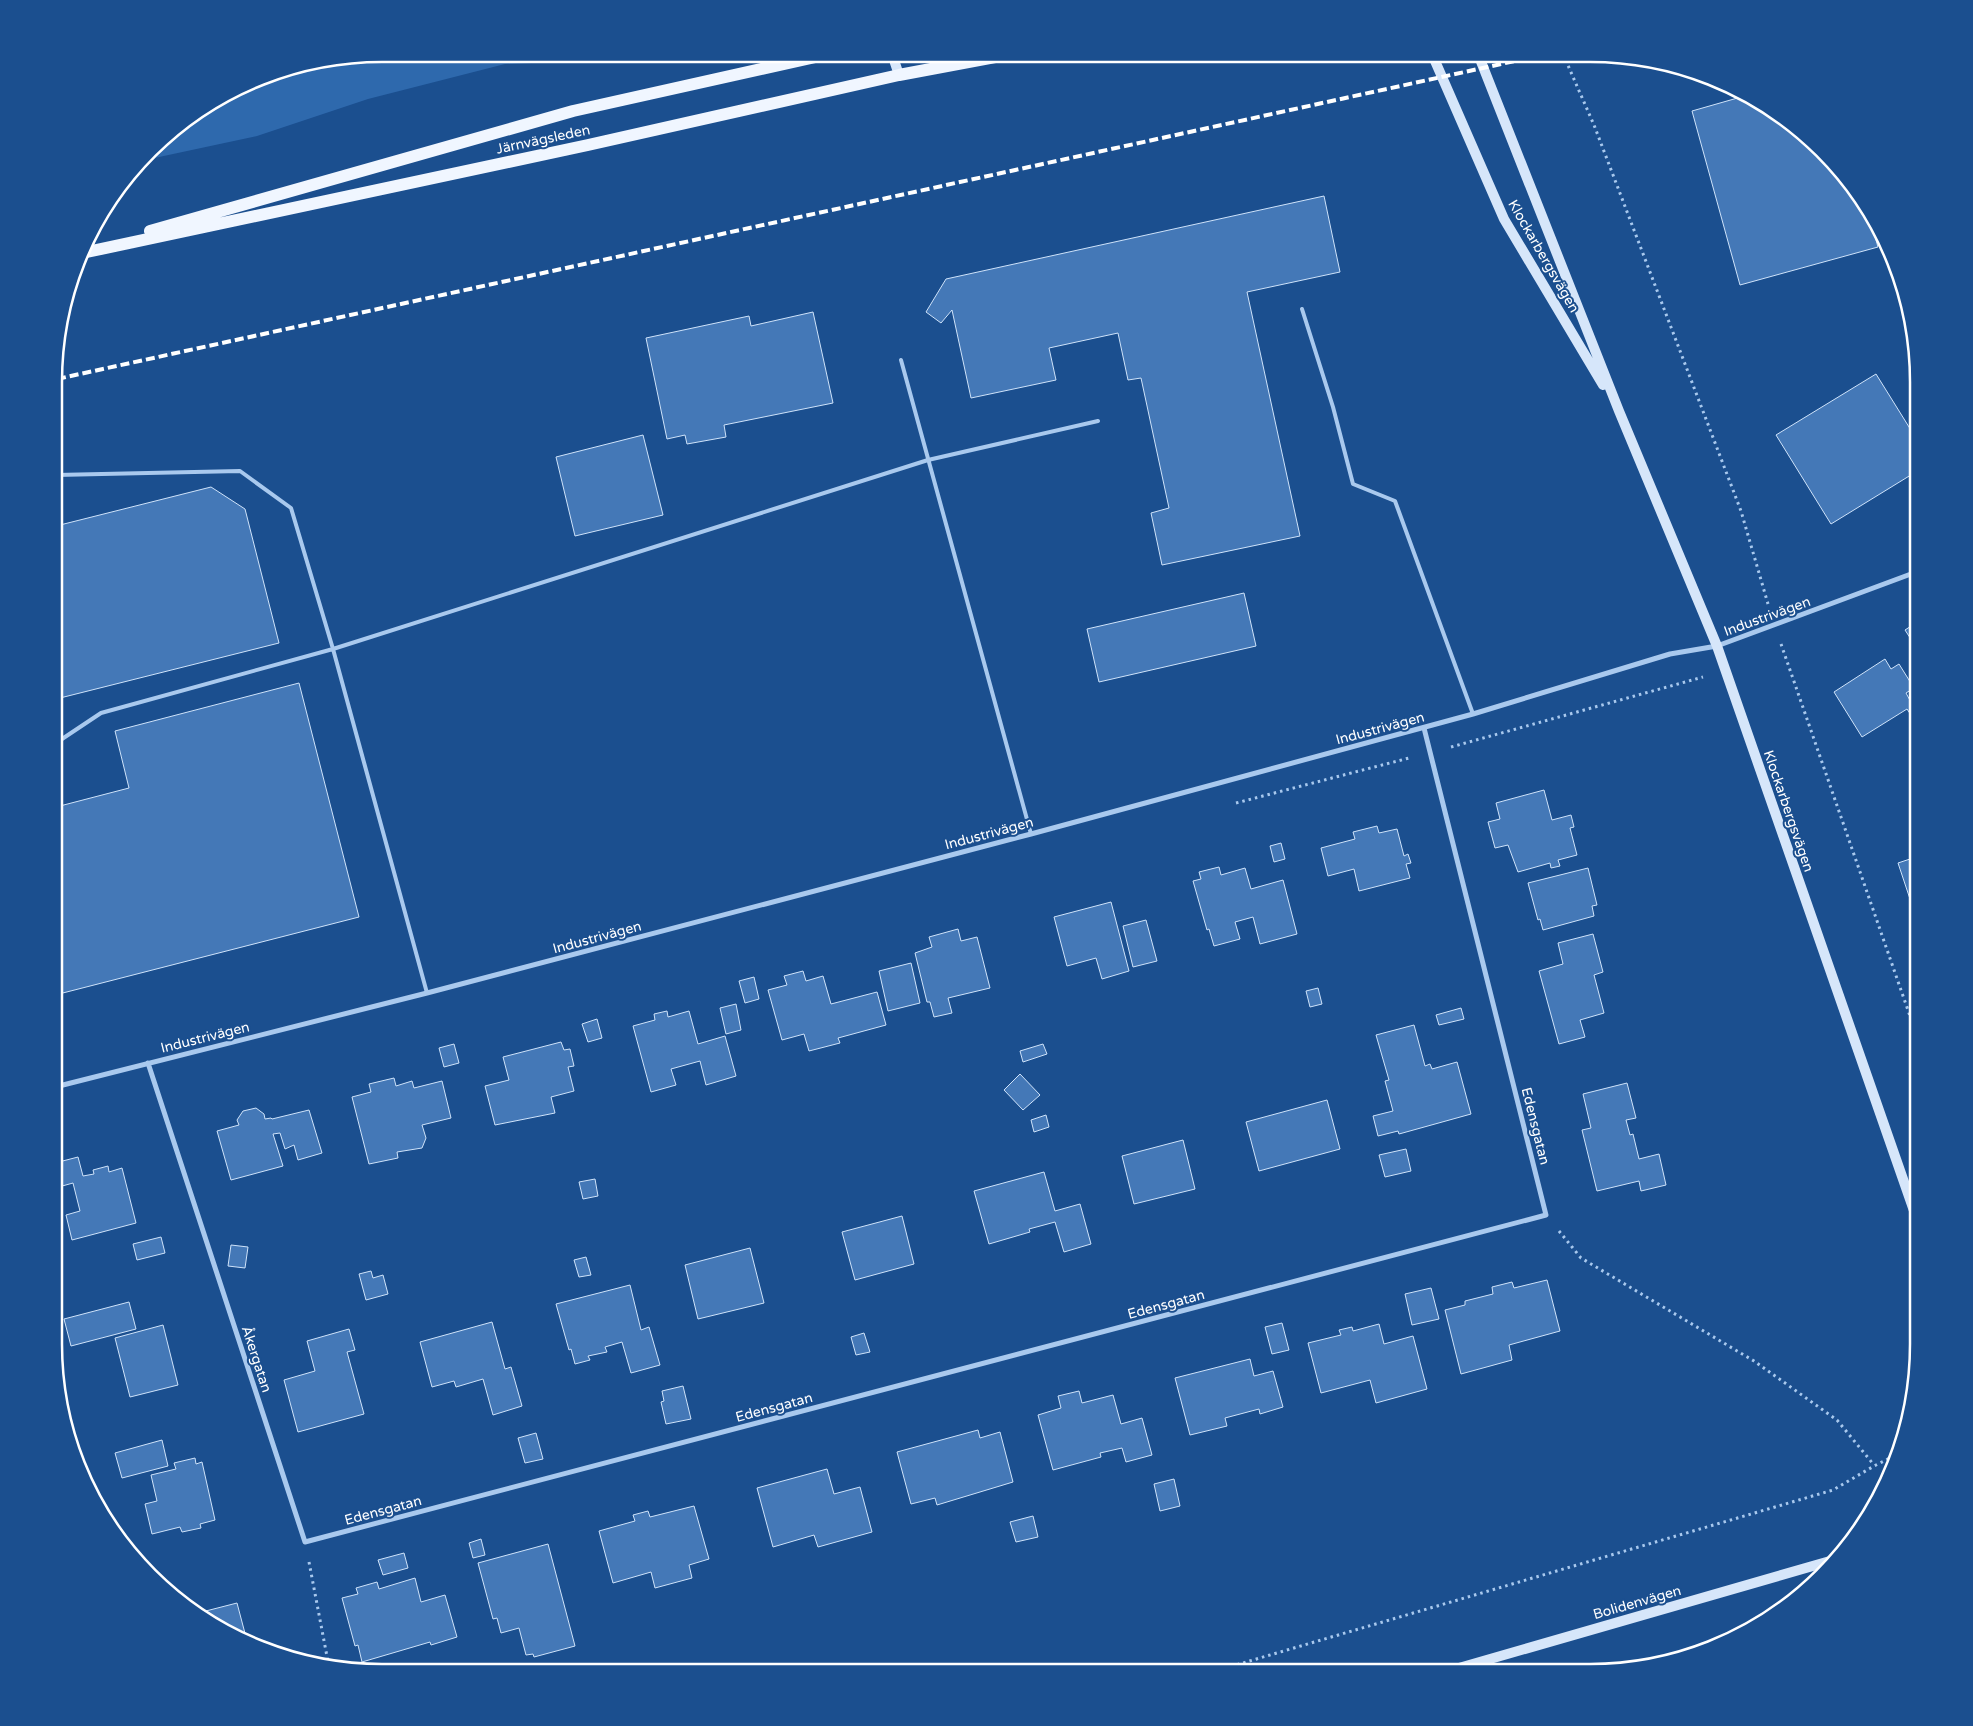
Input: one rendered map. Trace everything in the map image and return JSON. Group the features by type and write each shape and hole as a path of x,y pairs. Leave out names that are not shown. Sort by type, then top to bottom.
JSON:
{"main road":[{"name":"Järnvägsleden","path":"93,247 573,111 793,62"},
{"path":"895,62 899,75"},
{"name":"Järnvägsleden","path":"91,251 578,147 899,75 968,62"},
{"name":"Klockarbergsvägen","path":"1435,62 1504,219 1619,411"},
{"name":"Klockarbergsvägen","path":"1481,62 1619,411 1717,646 1910,1199"},
{"name":"Bolidenvägen","path":"1473,1664 1823,1563"}],"street":[{"name":"Industrivägen","path":"62,1085 427,993 1424,728 1670,654 1717,646 1775,627 1910,574"},
{"name":"Edensgatan","path":"305,1542 1546,1215 1424,728"},
{"name":"Åkergatan","path":"148,1063 305,1542"}],"lane":[{"path":"1302,308 1333,407 1353,484 1395,501 1473,714"},
{"path":"901,360 1031,834"},
{"path":"62,739 102,713 333,649 928,460 1098,421"},
{"path":"62,475 240,471 291,508 333,649 427,993"}],"path":[{"path":"1566,62 1594,125 1740,511 1775,627 1910,1016"},
{"path":"1546,1215 1581,1258 1754,1361 1837,1420 1874,1466"},
{"path":"1239,1664 1833,1490 1889,1458"},
{"path":"305,1542 327,1658"}],"shaded area":[{"path":"383,62 553,62 505,64 368,99 257,136 154,158 188,129 223,105 260,87 300,73 341,65"}],"building":[{"path":"1737,98 1768,116 1817,156 1831,172 1857,205 1868,223 1878,247 1740,285 1692,111"},
{"path":"1324,196 1340,272 1247,292 1300,536 1162,565 1151,513 1169,508 1141,378 1128,380 1118,333 1049,348 1056,380 971,398 952,310 941,323 926,312 946,279"},
{"path":"813,312 833,403 724,425 726,437 687,444 685,435 667,439 646,338 749,316 751,326"},
{"path":"1876,374 1910,429 1910,476 1831,524 1776,435"},
{"path":"643,435 663,515 575,536 556,457"},
{"path":"211,487 245,509 279,643 62,697 62,524"},
{"path":"1244,593 1256,646 1099,682 1087,629"},
{"path":"1910,627 1910,638 1905,630"},
{"path":"1885,659 1891,669 1899,664 1910,682 1910,690 1906,693 1910,700 1910,714 1907,709 1862,737 1834,692"},
{"path":"299,683 359,917 62,993 62,805 129,788 115,731"},
{"path":"1544,790 1552,820 1571,815 1574,827 1570,828 1577,855 1558,860 1560,866 1551,868 1550,863 1518,872 1508,845 1495,848 1488,822 1500,819 1496,803"},
{"path":"1377,826 1379,833 1397,829 1404,856 1408,854 1411,863 1406,864 1410,878 1359,891 1354,869 1328,876 1321,848 1355,839 1353,832"},
{"path":"1281,843 1285,859 1274,862 1270,846"},
{"path":"1910,859 1910,899 1898,863"},
{"path":"1219,867 1221,875 1245,868 1251,889 1283,880 1297,934 1260,944 1253,917 1235,922 1240,939 1214,946 1209,929 1207,930 1193,881 1201,879 1199,872"},
{"path":"1588,868 1597,905 1592,906 1594,916 1543,930 1540,919 1538,920 1528,883"},
{"path":"1111,902 1129,971 1102,979 1096,958 1067,966 1054,917"},
{"path":"1146,920 1157,961 1133,967 1123,926"},
{"path":"958,929 961,941 977,937 990,988 948,998 952,1013 934,1017 930,1002 927,1002 915,953 932,947 929,937"},
{"path":"1593,934 1603,972 1594,975 1604,1013 1580,1020 1585,1037 1559,1044 1539,971 1563,964 1558,943"},
{"path":"911,963 920,1003 888,1011 879,971"},
{"path":"803,971 806,981 823,976 831,1004 877,992 886,1025 838,1038 840,1043 809,1051 804,1034 782,1040 768,990 787,985 784,976"},
{"path":"754,977 759,999 745,1003 739,981"},
{"path":"1318,988 1322,1004 1310,1007 1306,991"},
{"path":"736,1004 741,1030 726,1034 720,1008"},
{"path":"1461,1008 1464,1019 1439,1025 1436,1015"},
{"path":"667,1011 668,1017 689,1011 698,1044 725,1036 736,1076 706,1085 700,1061 671,1069 676,1085 651,1092 633,1026 655,1020 654,1014"},
{"path":"597,1019 602,1038 588,1042 582,1024"},
{"path":"1414,1025 1425,1066 1430,1064 1432,1069 1457,1062 1471,1114 1399,1134 1398,1131 1378,1136 1373,1116 1393,1111 1385,1081 1389,1080 1376,1035"},
{"path":"561,1042 564,1050 570,1049 574,1066 568,1067 574,1091 551,1097 555,1113 495,1125 485,1086 509,1080 503,1057"},
{"path":"454,1044 459,1063 444,1067 439,1048"},
{"path":"1043,1044 1047,1054 1023,1062 1020,1051"},
{"path":"1020,1074 1040,1095 1023,1110 1004,1090"},
{"path":"394,1078 396,1086 412,1081 414,1088 442,1081 451,1118 422,1125 426,1138 422,1148 397,1152 398,1158 369,1164 352,1097 371,1092 369,1084"},
{"path":"1627,1083 1636,1118 1626,1120 1630,1135 1633,1134 1639,1159 1659,1154 1666,1185 1641,1191 1639,1181 1597,1191 1582,1130 1591,1128 1583,1094"},
{"path":"1327,1100 1340,1149 1259,1171 1246,1122"},
{"path":"256,1108 264,1114 265,1119 309,1110 322,1153 298,1160 294,1145 285,1149 280,1133 273,1134 283,1166 231,1180 217,1131 239,1125 237,1120 243,1111"},
{"path":"1046,1115 1049,1127 1034,1132 1031,1120"},
{"path":"1183,1140 1195,1189 1134,1204 1122,1156"},
{"path":"1406,1149 1411,1171 1385,1177 1379,1155"},
{"path":"78,1157 83,1176 94,1174 93,1170 108,1166 109,1172 122,1168 136,1223 72,1240 66,1215 80,1211 73,1183 62,1186 62,1161"},
{"path":"1044,1172 1055,1211 1080,1204 1091,1244 1064,1252 1055,1222 1029,1229 1030,1232 989,1244 974,1191"},
{"path":"595,1179 598,1196 583,1199 579,1182"},
{"path":"902,1216 914,1264 855,1280 842,1232"},
{"path":"161,1237 165,1253 137,1260 133,1244"},
{"path":"231,1245 248,1247 245,1268 228,1266"},
{"path":"750,1248 764,1303 698,1319 685,1265"},
{"path":"586,1257 591,1275 579,1277 574,1260"},
{"path":"371,1271 373,1278 383,1275 388,1294 366,1300 359,1274"},
{"path":"1547,1280 1560,1331 1509,1345 1512,1360 1461,1374 1445,1310 1465,1305 1465,1301 1493,1294 1492,1287 1512,1282 1514,1288"},
{"path":"630,1285 641,1330 649,1327 660,1365 631,1373 622,1342 605,1347 607,1352 588,1356 590,1360 575,1364 556,1304"},
{"path":"1431,1288 1439,1319 1412,1325 1405,1294"},
{"path":"129,1302 136,1329 71,1346 64,1319"},
{"path":"492,1322 505,1369 511,1367 522,1406 493,1415 483,1379 456,1387 454,1381 432,1387 420,1342"},
{"path":"1282,1323 1289,1350 1272,1354 1265,1327"},
{"path":"1379,1324 1384,1344 1413,1336 1427,1389 1376,1403 1370,1380 1321,1393 1308,1343 1341,1335 1339,1330 1352,1327 1353,1331"},
{"path":"163,1325 178,1385 130,1397 115,1338"},
{"path":"349,1329 355,1350 347,1352 364,1414 298,1432 284,1380 315,1371 307,1341"},
{"path":"864,1333 870,1352 856,1355 851,1337"},
{"path":"1250,1359 1254,1376 1273,1371 1283,1407 1260,1414 1259,1409 1225,1418 1227,1426 1190,1435 1175,1378"},
{"path":"683,1386 691,1419 666,1424 661,1402 664,1401 662,1391"},
{"path":"1079,1391 1082,1403 1113,1395 1121,1424 1142,1418 1152,1455 1126,1462 1122,1448 1100,1453 1101,1457 1053,1470 1038,1415 1061,1408 1058,1396"},
{"path":"978,1430 980,1438 1000,1432 1013,1482 937,1505 935,1498 911,1504 897,1452"},
{"path":"536,1433 543,1459 525,1463 518,1438"},
{"path":"162,1440 168,1466 122,1478 115,1453"},
{"path":"195,1458 196,1464 202,1462 215,1520 200,1524 201,1528 182,1532 180,1527 152,1534 145,1504 157,1501 151,1475 176,1469 174,1463"},
{"path":"827,1469 834,1494 860,1487 872,1532 818,1547 814,1535 773,1547 757,1488"},
{"path":"1174,1479 1180,1506 1160,1511 1154,1484"},
{"path":"694,1506 709,1559 689,1565 692,1578 655,1588 651,1572 613,1583 599,1531 635,1521 633,1515 648,1511 650,1517"},
{"path":"1033,1516 1038,1537 1016,1542 1010,1522"},
{"path":"481,1539 485,1555 473,1558 469,1543"},
{"path":"548,1544 575,1646 534,1657 533,1654 526,1655 519,1628 501,1633 497,1618 493,1619 478,1563"},
{"path":"404,1553 408,1568 383,1575 378,1560"},
{"path":"415,1578 421,1602 445,1595 457,1637 431,1645 430,1642 362,1662 358,1645 355,1646 342,1598 358,1594 356,1588 377,1582 379,1589"},
{"path":"237,1603 245,1632 223,1621 206,1611"}],"railway":[{"path":"62,378 1510,62"}]}
